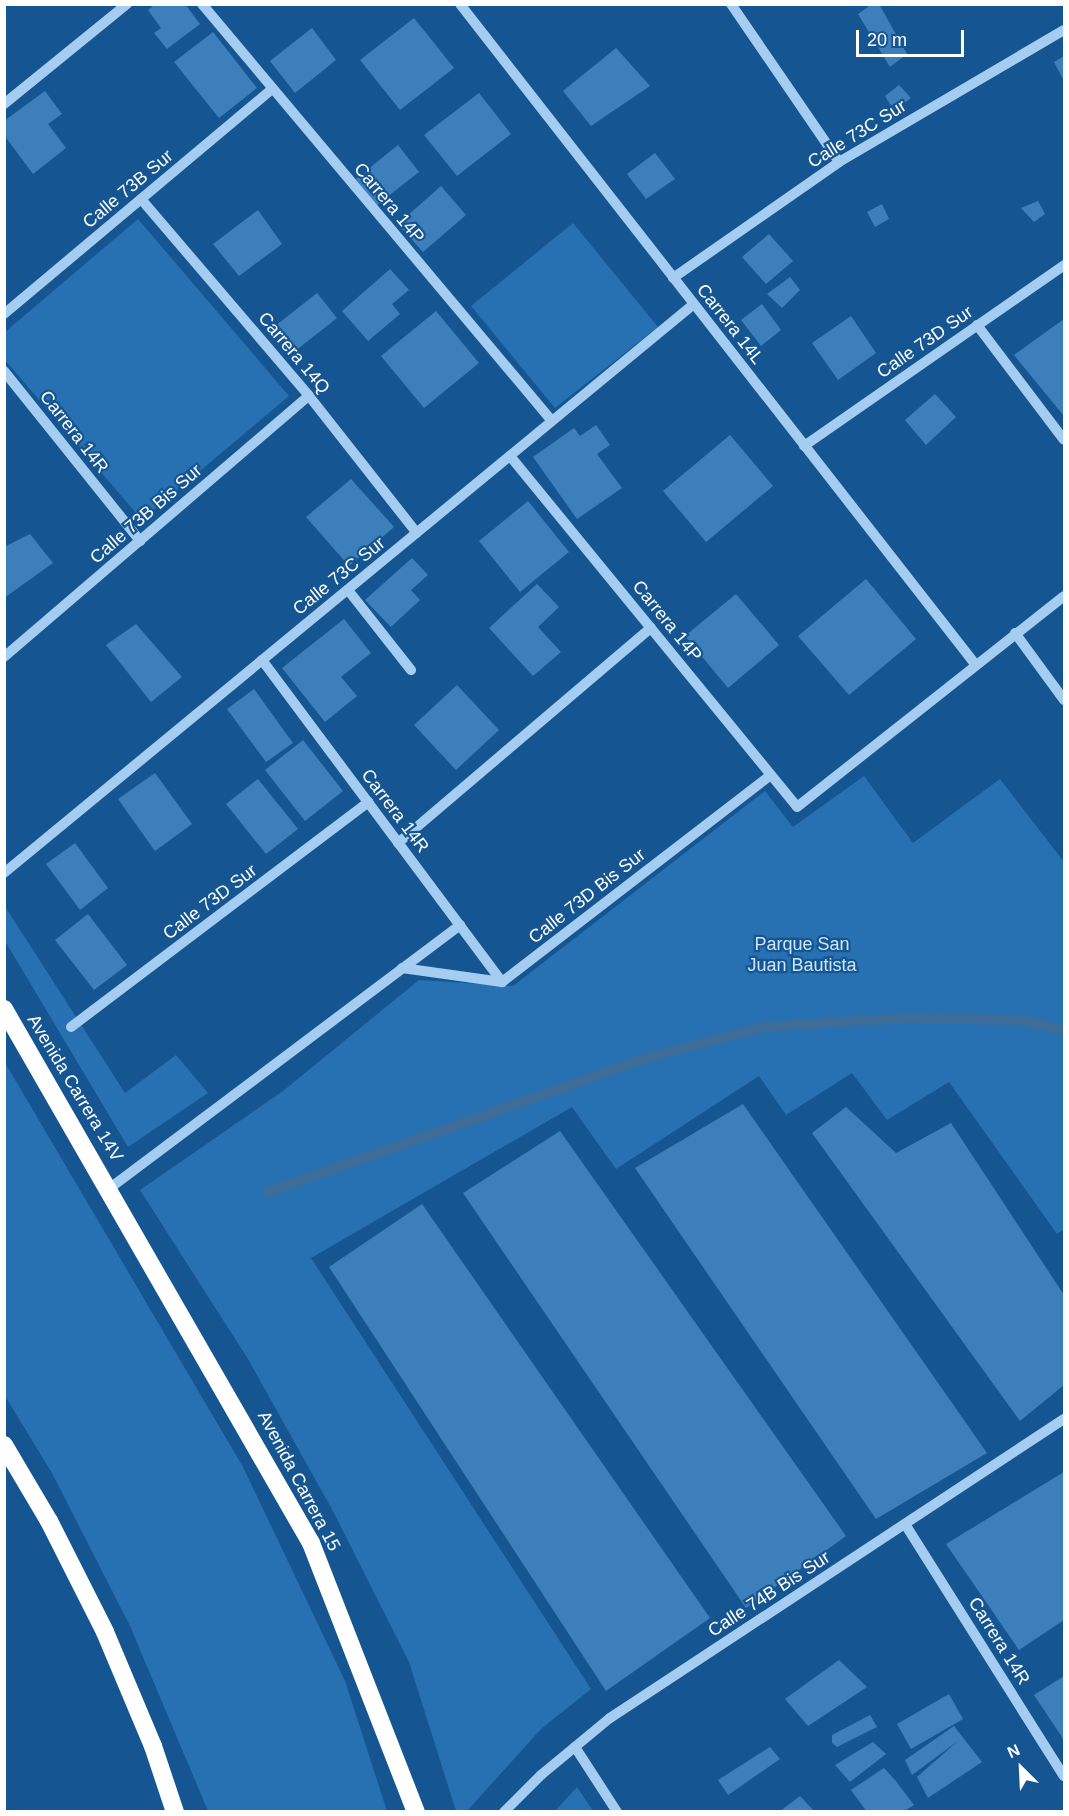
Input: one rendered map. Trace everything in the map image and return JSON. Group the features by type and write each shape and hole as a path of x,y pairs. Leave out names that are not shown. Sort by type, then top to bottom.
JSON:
{"highway":[{"name":"Avenida Carrera 14V","path":"4,1010 110,1188"},
{"name":"Avenida Carrera 15","path":"110,1188 311,1543 416,1812"},
{"path":"4,1445 50,1521 105,1632 153,1746 175,1812"}],"street":[{"path":"4,104 127,4"},
{"name":"Carrera 14P","path":"202,4 552,421"},
{"name":"Carrera 14L","path":"460,4 975,664"},
{"path":"731,4 839,162"},
{"name":"Calle 73C Sur","path":"673,278 839,162 1065,30"},
{"name":"Calle 73B Sur","path":"4,314 272,89"},
{"name":"Carrera 14Q","path":"141,199 309,396 417,533"},
{"name":"Calle 73D Sur","path":"804,446 1065,265"},
{"name":"Calle 73C Sur","path":"4,873 694,304"},
{"path":"977,326 1065,440"},
{"name":"Carrera 14R","path":"4,371 140,541"},
{"name":"Calle 73B Bis Sur","path":"6,652 309,396"},
{"name":"Carrera 14P","path":"510,456 797,807 975,664"},
{"path":"348,590 411,670"},
{"path":"975,664 1065,596"},
{"path":"398,843 651,628"},
{"path":"1015,633 1065,700"},
{"name":"Carrera 14R","path":"262,660 502,982"},
{"name":"Calle 73D Bis Sur","path":"502,982 771,775"},
{"name":"Calle 73D Sur","path":"71,1027 368,802"},
{"path":"110,1188 460,925"},
{"path":"402,968 502,982"},
{"name":"Calle 74B Bis Sur","path":"504,1812 610,1718 1065,1419"},
{"name":"Carrera 14R","path":"905,1524 1065,1776"},
{"path":"575,1747 617,1812"}],"green space":[{"path":"138,219 289,396 142,520 4,359 5,332"},
{"path":"573,223 658,327 555,408 471,306"},
{"name":"Parque San Juan Bautista","path":"864,776 913,843 1000,779 1064,862 1064,1229 1057,1234 949,1082 887,1120 852,1073 786,1115 759,1076 616,1169 572,1107 311,1258 591,1689 541,1729 467,1811 456,1811 409,1662 334,1513 248,1359 140,1190 283,1091 419,980 513,986 765,791 793,827"},
{"path":"4,905 125,1093 176,1055 208,1093 128,1147 5,941"},
{"path":"4,1061 243,1467 345,1681 387,1811 208,1811 130,1626 52,1473 5,1396"},
{"path":"577,1787 593,1811 555,1811"}],"building":[{"path":"155,4 185,4 200,24 167,49 154,33 161,28 148,10"},
{"path":"872,4 879,4 907,54 890,67 858,14"},
{"path":"414,18 454,68 400,110 360,60"},
{"path":"312,28 336,60 295,93 270,61"},
{"path":"213,32 257,88 219,118 174,62"},
{"path":"616,48 650,86 591,126 563,91"},
{"path":"1064,56 1064,81 1054,62"},
{"path":"899,85 911,98 894,111 885,96"},
{"path":"45,91 62,114 48,124 66,148 33,174 4,135 4,121"},
{"path":"479,93 511,134 457,176 424,135"},
{"path":"398,145 419,172 377,205 356,179"},
{"path":"655,153 675,179 646,199 627,174"},
{"path":"441,186 466,215 423,252 398,224"},
{"path":"1038,201 1045,214 1034,222 1021,208"},
{"path":"882,204 889,219 875,227 867,212"},
{"path":"258,210 282,244 239,276 213,244"},
{"path":"769,234 793,261 766,284 742,257"},
{"path":"390,269 409,290 392,304 400,314 368,341 342,311"},
{"path":"790,277 800,290 782,308 767,294"},
{"path":"317,293 337,318 290,355 270,330"},
{"path":"762,304 781,330 761,346 741,320"},
{"path":"436,311 479,363 424,408 381,356"},
{"path":"851,316 876,353 838,380 812,343"},
{"path":"1064,319 1064,416 1014,355"},
{"path":"935,394 956,417 926,445 905,420"},
{"path":"596,425 610,445 597,454 622,488 577,519 533,457 574,428 580,436"},
{"path":"730,435 773,486 706,542 663,491"},
{"path":"351,479 394,527 349,566 306,517"},
{"path":"528,501 569,552 520,592 479,541"},
{"path":"30,534 53,563 4,598 4,547"},
{"path":"412,558 428,575 411,590 420,600 391,627 365,600"},
{"path":"866,579 916,639 849,695 798,636"},
{"path":"537,584 559,607 538,627 561,652 533,676 489,628"},
{"path":"736,594 779,645 728,688 685,636"},
{"path":"344,619 371,653 341,677 357,696 325,722 282,668"},
{"path":"136,624 182,677 151,702 106,645"},
{"path":"457,685 499,730 456,770 414,725"},
{"path":"254,689 293,743 266,762 227,709"},
{"path":"303,740 343,791 305,821 265,770"},
{"path":"155,773 192,824 155,851 118,799"},
{"path":"258,779 298,829 266,854 226,804"},
{"path":"75,843 108,888 80,910 46,864"},
{"path":"88,914 127,965 94,990 55,940"},
{"path":"743,1104 987,1453 876,1519 635,1168"},
{"path":"846,1107 896,1153 951,1123 1064,1295 1064,1385 1020,1421 812,1133"},
{"path":"560,1131 846,1536 746,1608 463,1193"},
{"path":"422,1204 710,1618 606,1691 329,1267"},
{"path":"1064,1472 1064,1620 1019,1650 946,1544"},
{"path":"839,1660 867,1687 808,1726 785,1699"},
{"path":"1064,1676 1064,1740 1034,1695"},
{"path":"949,1694 963,1719 911,1749 897,1724"},
{"path":"870,1715 877,1727 837,1747 832,1743 832,1735"},
{"path":"954,1726 982,1762 928,1798 917,1777 958,1741 912,1775 905,1760"},
{"path":"873,1742 886,1754 850,1782 835,1765"},
{"path":"770,1747 780,1759 728,1795 718,1780"},
{"path":"884,1768 914,1805 903,1812 867,1812 851,1790"},
{"path":"800,1796 815,1812 779,1812"}],"waterway":[{"path":"268,1192 653,1056 764,1027 906,1018 1020,1020 1064,1030"}]}
